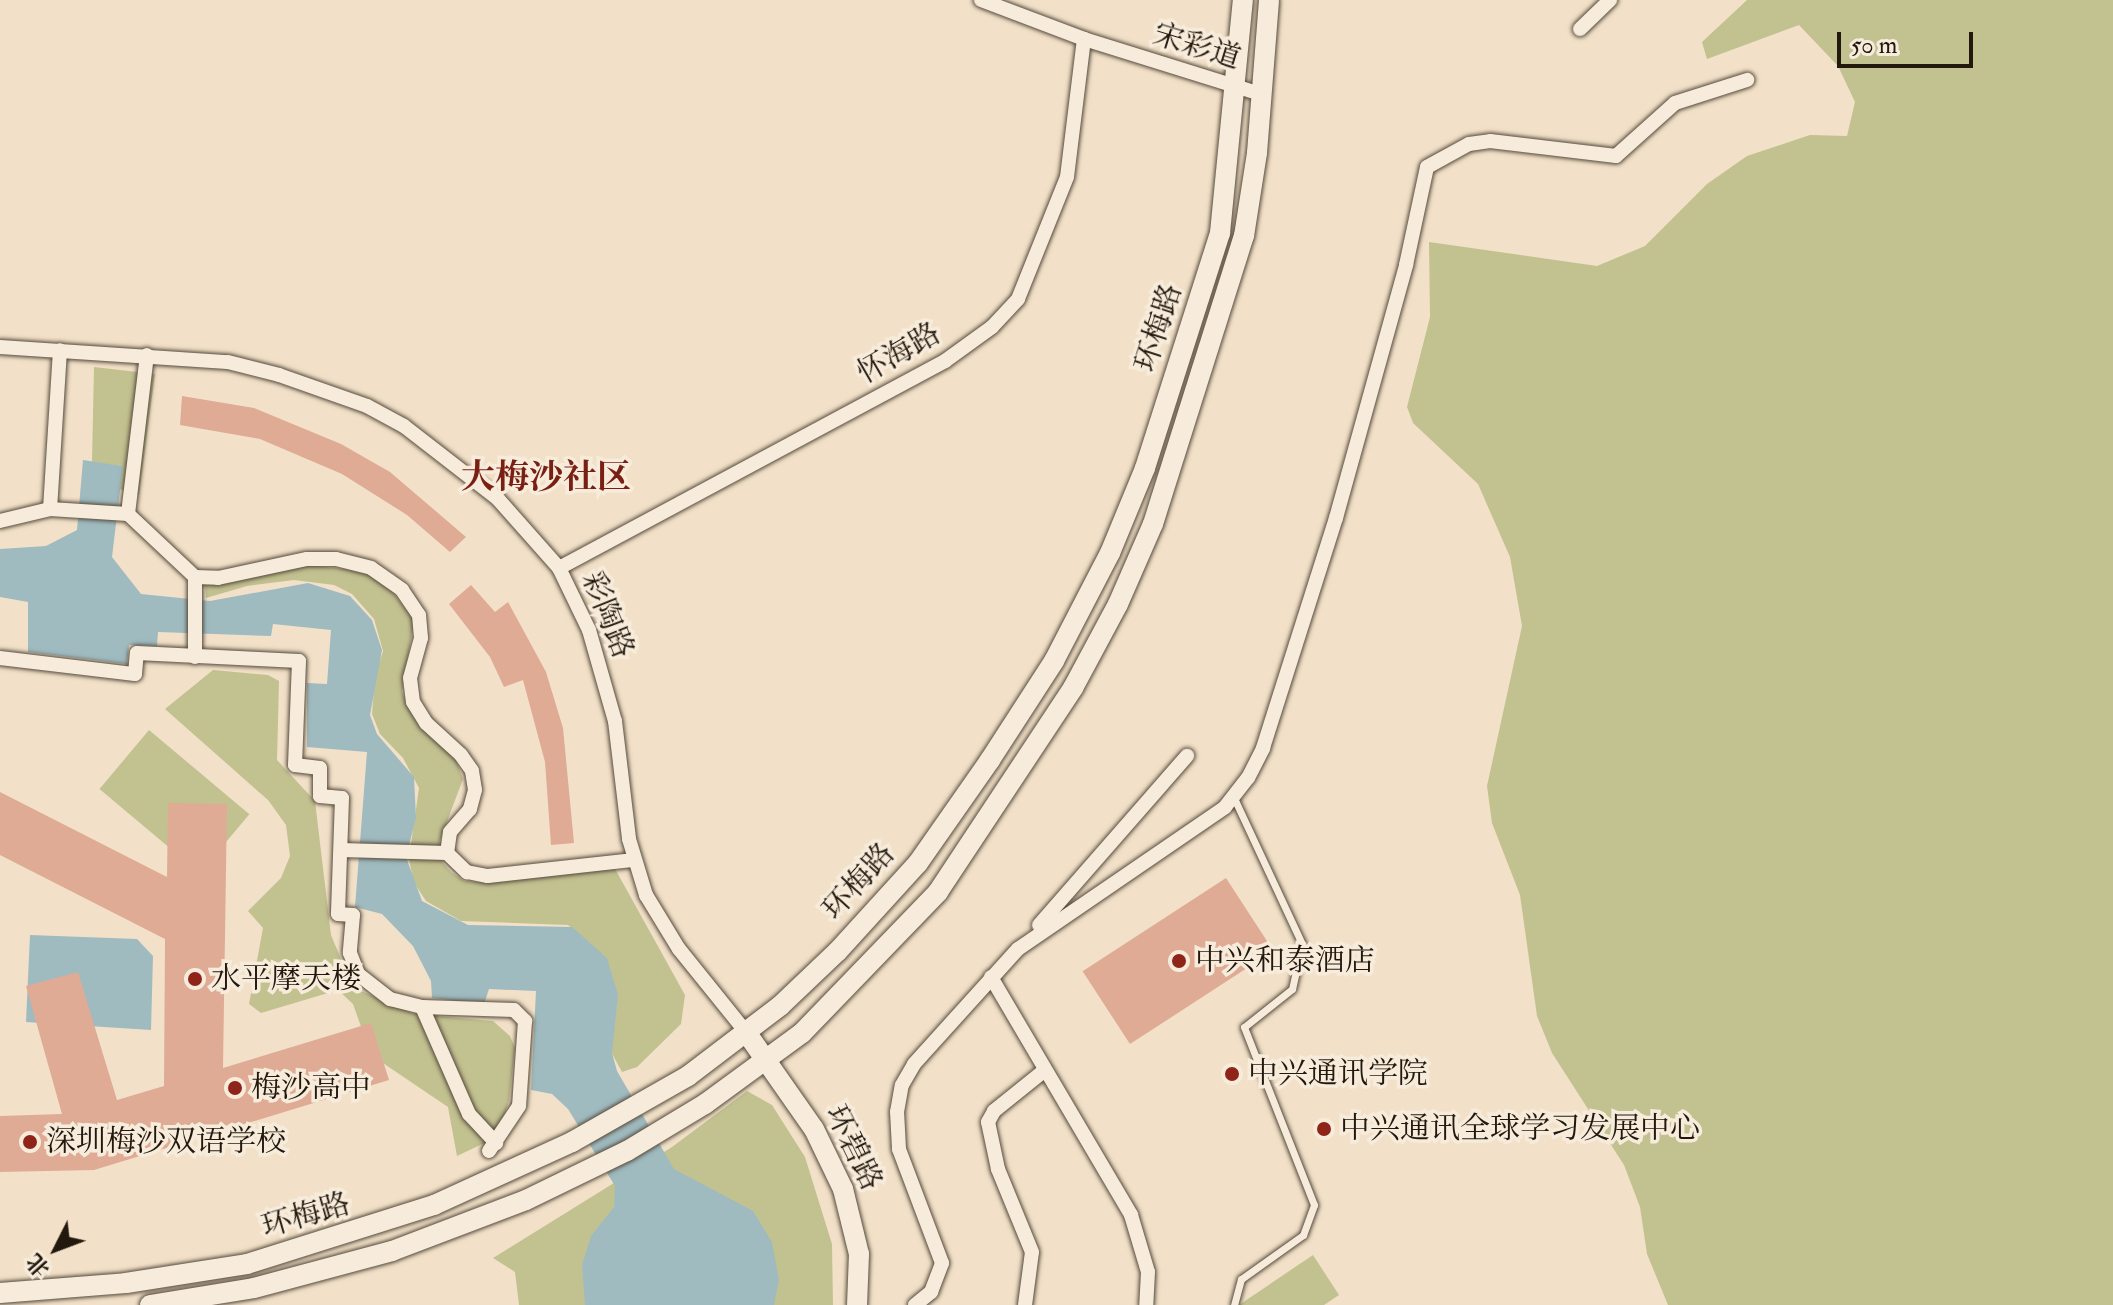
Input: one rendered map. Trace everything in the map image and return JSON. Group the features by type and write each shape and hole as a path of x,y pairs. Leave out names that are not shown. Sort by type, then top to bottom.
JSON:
{"main road":[{"name":"环梅路","path":"0,1293 186,1275 308,1249 434,1205 572,1142 642,1104 746,1032 837,952 918,863 1021,715 1085,605 1145,468 1213,258 1238,87 1243,0"},
{"name":"环梅路","path":"150,1305 254,1288 392,1251 588,1170 660,1132 767,1061 854,985 938,892 1014,783 1104,631 1153,524 1227,301 1249,207 1269,0"},
{"name":"环碧路","path":"746,1032 814,1129 843,1189 859,1254 857,1305"}],"street":[{"name":"宋彩道","path":"981,0 1084,39 1261,94"},
{"path":"1580,29 1610,0"},
{"name":"怀海路","path":"559,568 945,361 992,327 1018,299 1067,177 1084,39"},
{"path":"1018,949 1234,798 1263,748 1336,518 1406,265 1427,167 1469,144 1490,141 1616,156 1675,103 1747,80"},
{"name":"彩陶路","path":"0,347 228,362 367,406 453,460 498,499 559,568 582,611 604,673 634,860 665,928 746,1032"},
{"path":"50,509 60,350"},
{"path":"128,514 147,355"},
{"path":"0,521 50,509 128,514 195,577 218,578 307,559 336,559 371,568 402,590 419,615 421,638 410,678 413,702 426,723 472,771 470,809 450,832 447,853"},
{"path":"195,577 195,657"},
{"path":"0,658 135,674 137,653 299,661 295,765 320,768 320,796 342,798 338,914 353,915 350,953 358,974 390,999 422,1007 514,1010 525,1021 519,1106 492,1147 469,1114 422,1007"},
{"path":"915,1305 931,1292 942,1263 902,1163 897,1139 899,1098 914,1064 1187,756"},
{"path":"341,850 447,853 467,872 488,876 634,860"},
{"path":"991,977 1143,1243 1146,1305"},
{"path":"1025,1305 1032,1276 1031,1244 998,1169 988,1122 994,1111 1045,1070"}],"lane":[{"path":"1234,798 1302,944 1292,989 1244,1027 1314,1205 1303,1235 1241,1279 1234,1305"}],"shaded area":[{"path":"1747,0 2113,0 2113,1305 1668,1305 1647,1254 1640,1207 1624,1165 1552,1053 1537,1016 1520,895 1492,823 1487,786 1522,626 1510,557 1478,484 1413,423 1407,407 1430,317 1429,242 1597,266 1645,246 1707,184 1747,156 1810,135 1847,136 1855,102 1838,66 1799,25 1707,59 1702,42"},
{"path":"94,367 155,374 139,495 119,489 122,466 92,462"},
{"path":"306,565 364,571 387,585 414,620 402,692 413,716 455,758 463,779 439,843 442,862 451,872 464,881 489,883 614,867 685,995 681,1024 637,1067 622,1072 609,1048 617,1004 610,973 597,950 568,925 461,921 426,901 413,881 409,858 419,788 403,758 380,734 372,714 375,676 383,651 374,619 352,594 334,585 294,580 247,586 206,598 205,585"},
{"path":"213,670 268,675 279,681 277,760 315,801 331,935 346,971 361,991 414,1014 493,1021 510,1036 515,1048 509,1101 497,1137 457,1156 448,1107 371,1055 353,1004 338,990 261,1013 249,1004 263,928 248,911 281,878 290,856 286,825 268,800 165,709"},
{"path":"149,730 249,814 200,873 100,789"},
{"path":"747,1091 772,1105 805,1157 832,1244 833,1305 519,1305 515,1272 493,1258 672,1147"},
{"path":"1313,1255 1339,1295 1324,1305 1239,1305"}],"water":[{"path":"83,460 123,466 112,557 141,594 210,601 308,583 350,596 372,620 382,650 370,715 377,734 414,777 416,818 406,857 422,901 468,925 572,927 607,958 618,995 612,1053 617,1071 674,1169 753,1211 772,1242 779,1280 774,1305 585,1305 582,1265 591,1236 614,1207 615,1186 568,1109 552,1094 531,1090 536,991 489,989 484,1004 432,998 431,981 413,946 382,914 355,907 367,752 307,747 307,683 327,684 331,630 273,624 271,636 158,632 157,646 129,645 127,664 28,652 28,602 0,597 0,549 46,546 77,530"},
{"path":"30,935 137,939 153,956 151,1030 26,1022"}],"building":[{"path":"182,396 254,408 341,444 390,472 466,537 450,552 407,515 342,474 260,439 180,425"},
{"path":"471,585 495,612 508,602 546,672 563,728 574,843 551,845 545,762 523,680 504,687 490,657 449,604"},
{"name":"水平摩天楼","path":"0,792 167,877 168,803 227,804 223,1068 371,1023 389,1080 94,1170 0,1172 0,1116 62,1114 26,986 78,972 117,1100 164,1086 165,939 0,855"},
{"name":"中兴和泰酒店","path":"1226,878 1273,951 1130,1044 1083,971"}],"place":[{"name":"中兴和泰酒店","path":"1179,961"},
{"name":"水平摩天楼","path":"195,979"},
{"name":"中兴通讯学院","path":"1232,1074"},
{"name":"梅沙高中","path":"235,1088"},
{"name":"中兴通讯全球学习发展中心","path":"1324,1129"},
{"name":"深圳梅沙双语学校","path":"30,1142"}],"district":[{"name":"大梅沙社区","path":"546,478"}]}
